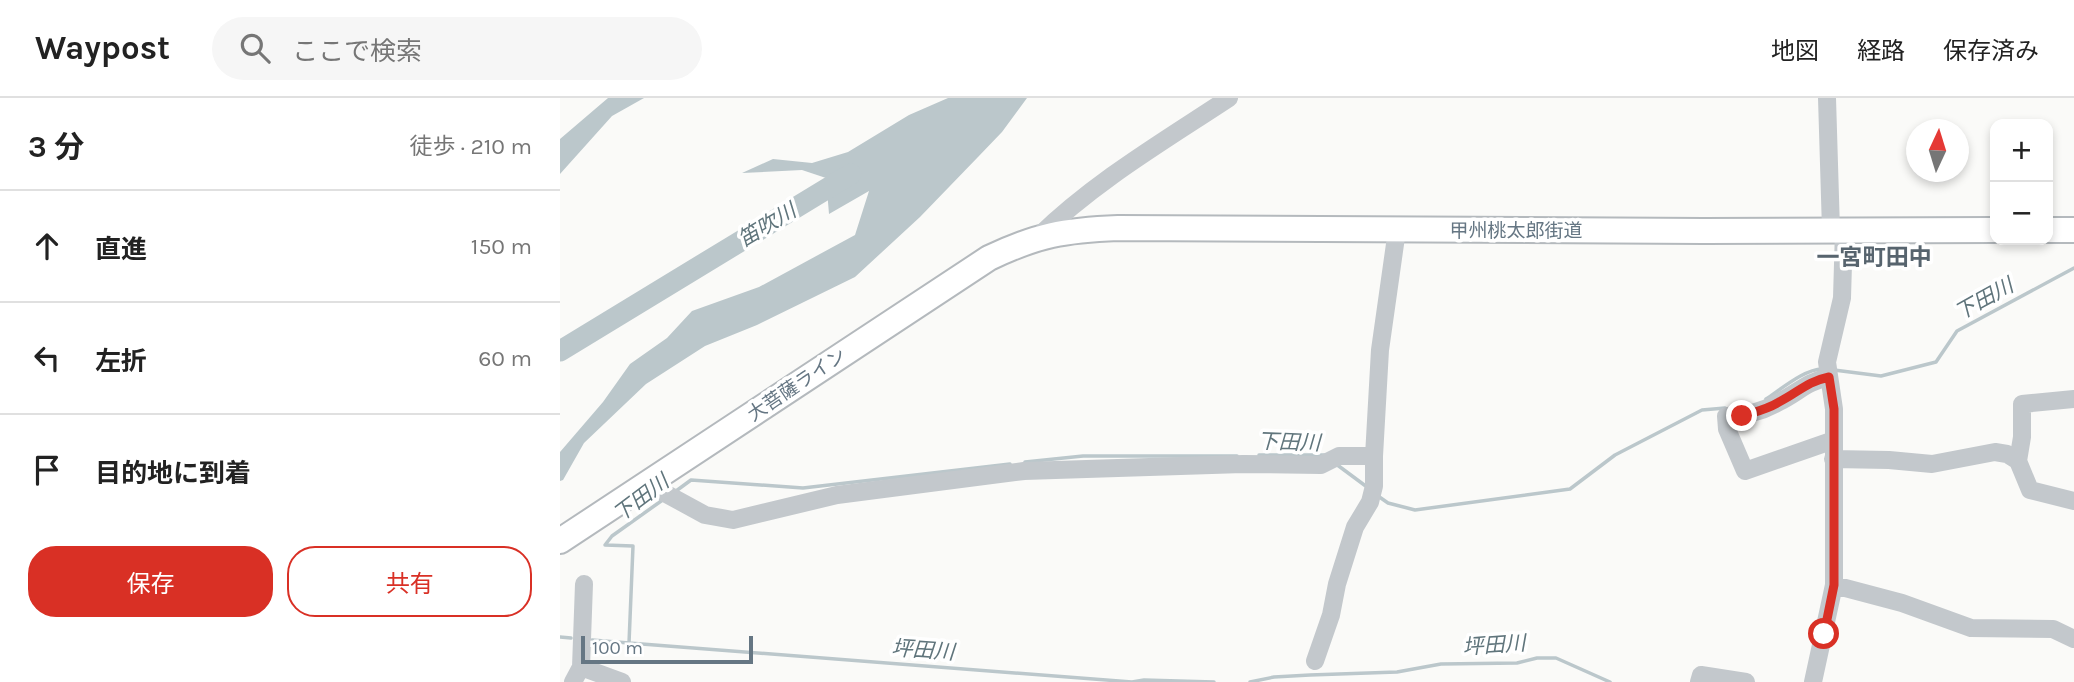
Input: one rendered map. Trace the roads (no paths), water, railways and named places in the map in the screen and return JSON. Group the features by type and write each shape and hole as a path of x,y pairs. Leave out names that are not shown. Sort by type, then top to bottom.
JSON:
{"highway":[{"name":"甲州桃太郎街道","path":"1038,237 1062,232 1118,228 1990,230"},
{"path":"2053,230 2074,230"},
{"name":"大菩薩ライン","path":"560,541 653,487 989,258 1038,237"}],"street":[{"path":"1038,237 1057,218 1130,163 1229,98"},
{"path":"1813,682 1834,585 1834,409 1828,369 1842,298 1827,98"},
{"path":"1315,661 1331,615 1337,584 1355,527 1372,492 1380,350 1396,230"},
{"path":"1828,369 1780,402 1761,411 1742,416 1726,416 1727,429 1745,471 1833,440"},
{"path":"2074,399 2022,404 2022,437 2018,461 2030,490 2074,501"},
{"path":"1833,459 1932,464 1995,452 2007,454 2018,461"},
{"path":"653,487 705,515 733,520 837,495 1024,471 1243,464 1321,465 1339,456 1374,456"},
{"path":"584,584 577,674 622,682"},
{"path":"1834,585 1902,603 1971,628 2053,629 2074,639"},
{"path":"1699,682 1701,675 1746,682"}],"waterway":[{"name":"笛吹川","path":"560,351 851,174"},
{"name":"下田川","path":"1834,370 1881,376 1936,362 1957,331 2074,268"},
{"name":"下田川","path":"1766,399 1801,376 1823,369"},
{"name":"下田川","path":"1378,496 1388,503 1415,510 1570,489 1615,455 1702,410 1725,408"},
{"name":"下田川","path":"1259,455 1325,455"},
{"name":"下田川","path":"1025,462 1083,456 1237,456"},
{"name":"下田川","path":"676,491 691,480 803,488 1010,464"},
{"name":"下田川","path":"1336,464 1367,487"},
{"name":"下田川","path":"592,640 629,643 633,546 605,545 612,536 664,499"},
{"name":"下田川","path":"560,637 571,638"},
{"name":"坪田川","path":"629,643 1132,682 1214,682"},
{"name":"坪田川","path":"1250,682 1274,677 1397,672 1441,664 1517,663 1537,658 1556,658 1610,682"}],"district":[{"name":"一宮町田中","path":"1874,257"}]}
